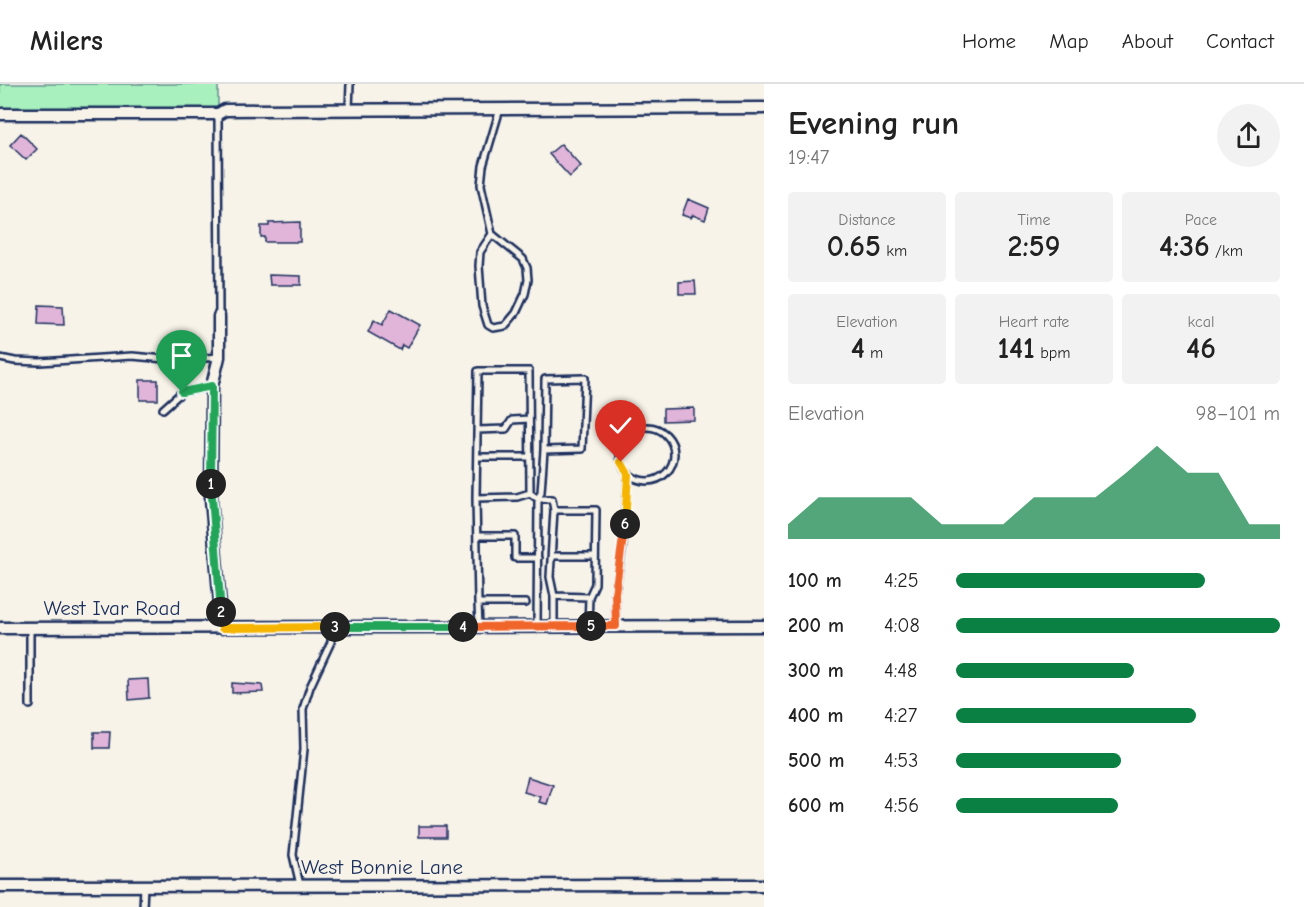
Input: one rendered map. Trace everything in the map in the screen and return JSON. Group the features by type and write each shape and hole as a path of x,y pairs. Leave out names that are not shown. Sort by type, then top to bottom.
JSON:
{"street":[{"path":"0,114 218,114 225,110 764,108"},
{"path":"219,316 219,357 212,386 211,499 222,628"},
{"name":"West Ivar Road","path":"0,628 764,626"},
{"name":"West Bonnie Lane","path":"0,886 764,885"}],"lane":[{"path":"350,84 350,110"},
{"path":"492,234 480,252 482,306 488,325 499,328 505,326 516,312 525,294 528,279 527,268 523,260 492,234 481,184 483,166 500,109"},
{"path":"218,114 219,316"},
{"path":"0,358 15,362 40,362 132,356 176,360 219,357"},
{"path":"479,627 478,371 529,371 530,494"},
{"path":"537,626 538,499 541,492 544,450 545,379 585,378 582,449 544,450"},
{"path":"163,409 182,392 212,386"},
{"path":"477,430 506,429 512,420 530,419"},
{"path":"616,626 615,593 623,543 628,474 621,462 620,454 626,438 640,428 657,429 664,433 670,440 674,458 666,474 649,481 640,480 628,474"},
{"path":"477,457 530,457"},
{"path":"477,498 517,497 530,494 538,499 552,499 554,510 550,577 554,596 554,626"},
{"path":"554,510 596,510 595,584 590,597 588,626"},
{"path":"477,536 515,536 516,558 538,558"},
{"path":"552,556 595,556"},
{"path":"554,596 590,597"},
{"path":"478,603 526,603"},
{"path":"301,886 293,855 304,749 303,709 310,687 331,642 332,627"},
{"path":"30,628 30,705"},
{"path":"143,907 144,886"}],"green space":[{"path":"0,84 218,84 218,110 0,110"}],"building":[{"path":"21,133 37,149 26,160 10,145"},
{"path":"561,144 581,166 570,177 549,154"},
{"path":"688,199 709,208 705,220 693,215 691,218 682,215"},
{"path":"300,222 300,242 265,242 265,237 261,237 261,226 269,226 269,223"},
{"path":"269,275 301,276 301,285 270,285"},
{"path":"695,281 696,294 679,294 679,282"},
{"path":"39,305 63,306 64,325 38,324"},
{"path":"391,309 420,325 407,348 402,345 400,350 368,332 374,320 382,325"},
{"path":"140,380 158,380 158,400 140,400"},
{"path":"694,408 694,420 663,421 663,409"},
{"path":"148,679 149,698 129,700 128,680"},
{"path":"232,683 262,685 263,692 232,693"},
{"path":"94,732 110,732 109,748 94,748"},
{"path":"528,777 553,785 547,804 539,802 541,797 524,792"},
{"path":"419,826 446,826 446,837 419,837"}],"route":[{"path":"182,392 212,386 211,499 222,628 616,626 615,593 623,543 628,474 621,462"}]}
